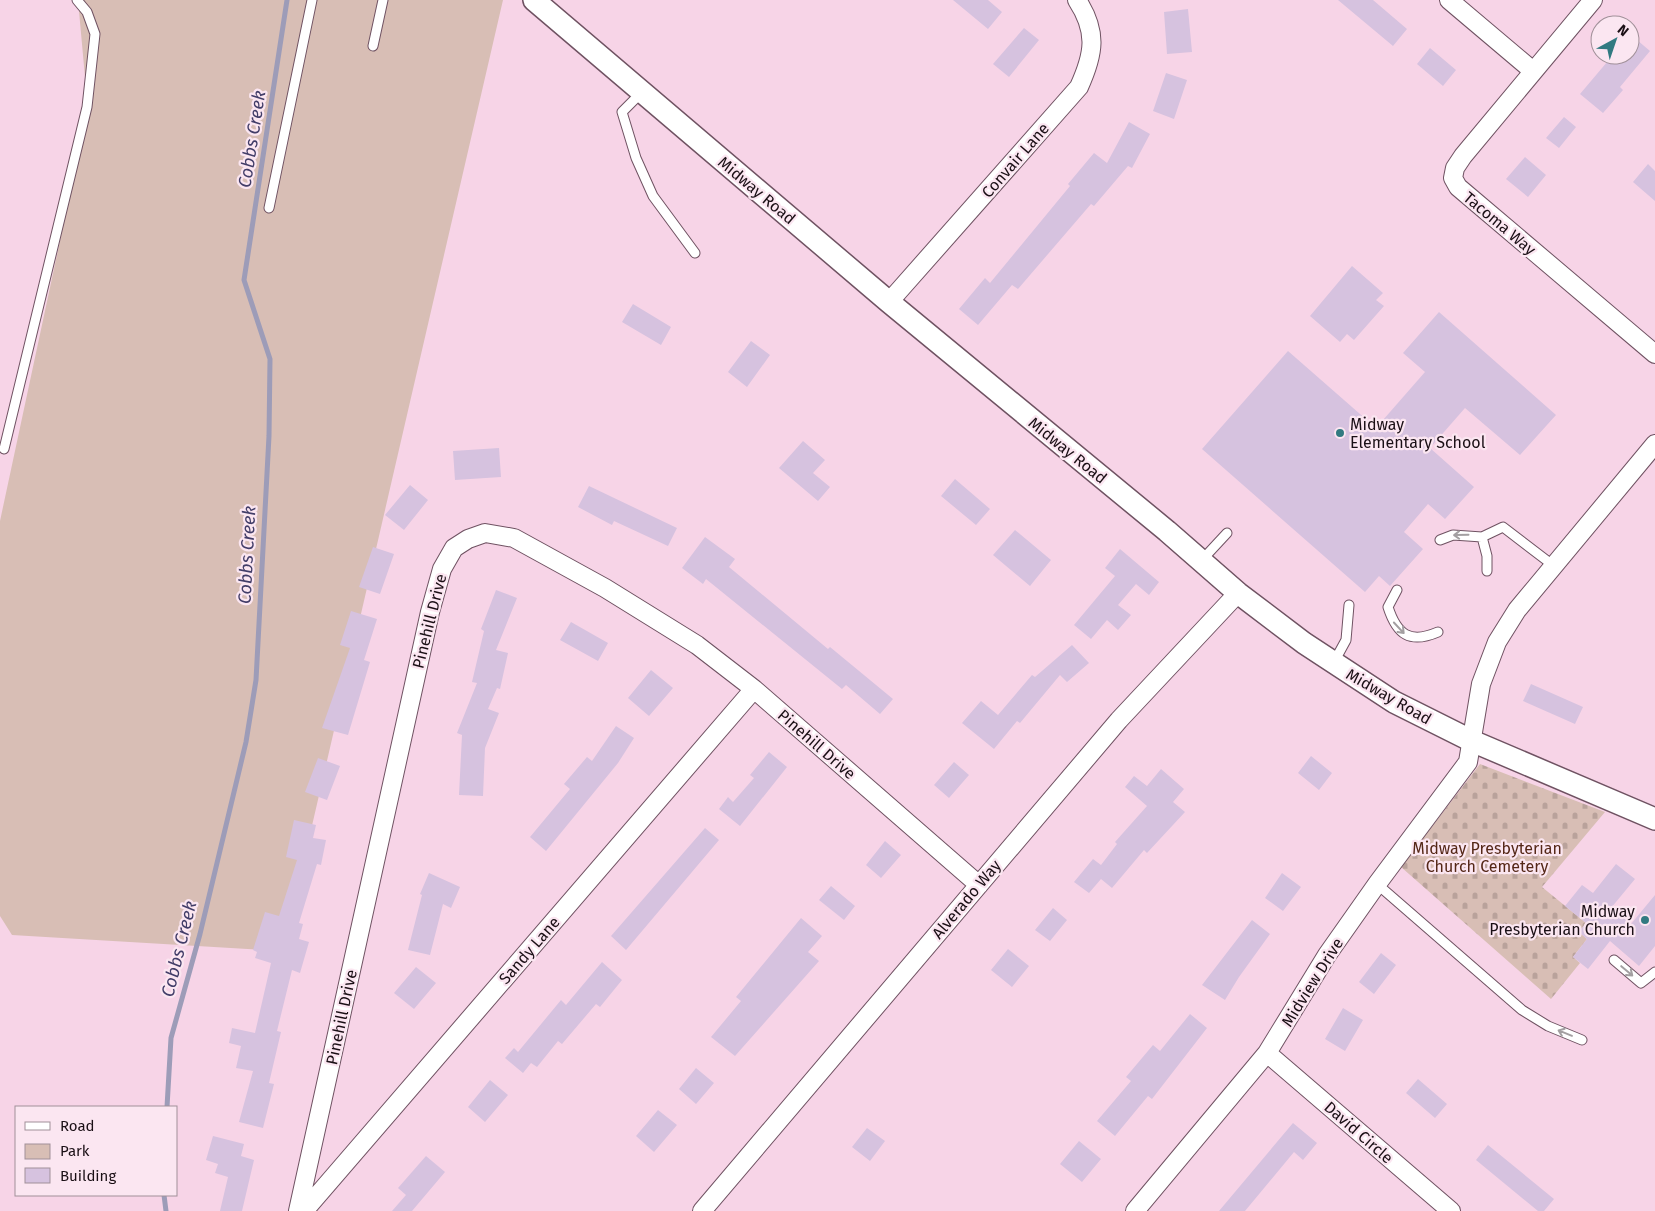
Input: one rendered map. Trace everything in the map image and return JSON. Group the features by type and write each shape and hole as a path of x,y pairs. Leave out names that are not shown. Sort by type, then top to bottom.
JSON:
{"street":[{"name":"Midway Road","path":"534,0 889,302 1238,593 1333,662 1394,702 1472,741 1655,818"},
{"name":"Convair Lane","path":"889,302 1079,87 1087,68 1092,46 1091,27 1077,0"},
{"path":"1449,0 1533,71"},
{"name":"Tacoma Way","path":"1593,0 1463,156 1455,168 1453,178 1458,188 1655,354"},
{"path":"1472,741 1481,684 1498,642 1518,610 1655,444"},
{"name":"Pinehill Drive","path":"298,1211 430,612 442,569 454,548 468,539 485,533 514,538 605,588 697,644 754,689 978,885"},
{"name":"Alverado Way","path":"702,1211 1119,720 1238,593"},
{"name":"Sandy Lane","path":"304,1211 754,689"},
{"name":"Midview Drive","path":"1135,1211 1267,1054 1327,955 1376,884 1468,762 1472,741"},
{"name":"David Circle","path":"1267,1054 1451,1211"}],"lane":[{"path":"4,449 87,107 95,34 88,12 77,0"},
{"path":"269,208 312,0"},
{"path":"373,46 383,0"},
{"path":"642,92 622,112 636,158 653,196 695,253"},
{"path":"1440,540 1453,535 1482,537 1503,527 1554,566"},
{"path":"1201,561 1227,533"},
{"path":"1482,537 1487,556 1486,572"},
{"path":"1398,590 1388,607 1392,620 1408,637 1422,639 1438,632"},
{"path":"1333,662 1346,640 1349,605"},
{"path":"1376,884 1522,1010 1548,1026 1582,1040"},
{"path":"1614,960 1641,982 1655,972"}],"green space":[{"path":"78,0 503,0 283,951 12,935 0,916 0,521 88,110"},
{"name":"Midway Presbyterian Church Cemetery","path":"1480,764 1605,812 1542,887 1586,923 1579,932 1587,939 1573,957 1580,963 1551,999 1401,867"}],"building":[{"path":"953,0 988,0 1002,12 988,29"},
{"path":"1338,0 1373,0 1407,29 1393,46"},
{"path":"1188,9 1192,52 1167,54 1164,12"},
{"path":"1024,28 1039,40 1009,77 993,64"},
{"path":"1640,42 1650,51 1640,63"},
{"path":"1430,48 1456,70 1443,86 1417,64"},
{"path":"1605,65 1638,65 1620,87 1623,90 1603,113 1580,94"},
{"path":"1166,73 1187,80 1174,119 1153,111"},
{"path":"1564,117 1576,127 1559,148 1546,138"},
{"path":"1129,122 1150,134 1132,168 1128,166 1094,206 1091,204 1018,289 1012,285 978,325 959,309 985,278 990,283 1070,186 1068,184 1094,153 1107,163"},
{"path":"1525,157 1546,175 1528,197 1506,179"},
{"path":"1648,164 1655,171 1655,201 1633,182"},
{"path":"1352,266 1383,293 1376,300 1384,306 1354,340 1347,334 1340,342 1310,316"},
{"path":"633,304 671,327 661,345 622,322"},
{"path":"1439,312 1556,415 1520,455 1465,408 1430,448 1474,487 1445,519 1428,504 1404,532 1423,549 1390,586 1379,576 1365,592 1202,449 1288,351 1376,428 1425,372 1403,353"},
{"path":"751,341 770,355 747,387 728,372"},
{"path":"803,441 825,460 813,473 830,487 818,501 779,468"},
{"path":"499,448 501,477 455,480 453,451"},
{"path":"955,479 990,509 976,525 941,496"},
{"path":"410,485 428,500 404,530 385,515"},
{"path":"589,486 677,528 668,546 614,521 612,525 578,507"},
{"path":"1015,530 1051,560 1030,586 993,555"},
{"path":"705,537 735,559 729,567 828,649 830,647 893,699 880,714 846,685 842,689 706,579 703,584 682,568"},
{"path":"373,547 394,554 380,594 359,587"},
{"path":"1120,549 1159,582 1149,595 1136,584 1118,605 1131,615 1118,630 1107,620 1091,639 1074,625 1115,576 1105,568"},
{"path":"496,590 517,598 496,650 508,653 500,689 497,688 488,709 499,713 485,748 483,796 459,795 462,735 457,733 477,683 472,682 484,631 481,629"},
{"path":"351,611 377,619 364,660 370,662 348,735 322,728 350,648 340,645"},
{"path":"571,622 608,643 598,661 560,640"},
{"path":"1072,645 1089,663 1067,682 1060,675 1020,723 1017,721 994,749 962,723 981,701 998,715 1032,675 1035,677"},
{"path":"651,670 673,688 649,716 628,698"},
{"path":"1531,684 1583,707 1575,724 1523,701"},
{"path":"616,726 634,738 618,763 546,851 530,837 570,789 564,784 587,757 592,761"},
{"path":"769,752 787,767 740,826 719,809 728,797 733,802 754,778 750,775"},
{"path":"1311,756 1332,773 1319,790 1298,773"},
{"path":"318,758 340,766 327,800 305,792"},
{"path":"954,762 969,775 949,798 934,785"},
{"path":"1161,769 1184,789 1173,802 1185,812 1147,853 1144,850 1112,888 1101,879 1089,893 1074,882 1093,859 1101,865 1117,844 1115,842 1147,806 1125,787 1134,776 1147,786"},
{"path":"294,820 316,825 313,838 326,840 321,865 317,864 299,923 303,924 299,939 309,942 300,973 292,970 277,1031 281,1032 269,1083 274,1084 263,1128 239,1122 253,1071 236,1068 241,1046 229,1043 232,1028 255,1033 271,963 255,958 257,952 253,950 265,912 279,916 297,860 286,857"},
{"path":"705,828 719,840 626,950 611,936"},
{"path":"885,841 901,855 881,878 866,865"},
{"path":"1616,864 1635,879 1611,908 1631,924 1655,895 1655,946 1639,966 1610,941 1588,969 1573,957 1587,939 1579,932 1586,923 1565,906 1582,885 1593,893"},
{"path":"429,873 460,887 451,908 443,904 430,955 408,950 422,895 420,894"},
{"path":"1282,873 1301,887 1283,911 1265,898"},
{"path":"831,886 855,906 844,920 819,900"},
{"path":"1053,908 1067,920 1050,941 1035,930"},
{"path":"801,918 822,936 808,952 819,961 735,1056 711,1037 741,1001 736,997"},
{"path":"1252,920 1270,934 1225,1000 1202,985"},
{"path":"1008,949 1029,966 1012,987 991,970"},
{"path":"1381,953 1396,965 1374,994 1359,982"},
{"path":"602,962 622,980 600,1007 596,1004 562,1044 558,1041 537,1067 531,1063 523,1073 505,1058 514,1048 518,1052 561,1000 566,1005"},
{"path":"416,967 436,983 414,1009 394,993"},
{"path":"1343,1008 1363,1020 1345,1051 1325,1039"},
{"path":"1190,1014 1207,1028 1152,1099 1148,1096 1115,1136 1097,1121 1131,1081 1126,1077 1153,1045 1160,1051"},
{"path":"696,1068 714,1083 696,1104 679,1089"},
{"path":"1418,1079 1447,1104 1435,1118 1406,1093"},
{"path":"490,1080 508,1095 485,1122 468,1107"},
{"path":"658,1110 677,1125 654,1152 636,1136"},
{"path":"1293,1123 1317,1143 1303,1160 1294,1152 1245,1211 1219,1211"},
{"path":"867,1128 885,1141 870,1161 852,1147"},
{"path":"213,1136 244,1144 241,1156 254,1160 242,1211 220,1211 228,1177 215,1173 218,1164 206,1160"},
{"path":"1079,1141 1101,1159 1082,1182 1060,1164"},
{"path":"1488,1145 1554,1199 1544,1211 1538,1211 1476,1160"},
{"path":"426,1156 445,1172 412,1211 392,1211 406,1195 398,1188"}],"waterway":[{"name":"Cobbs Creek","path":"167,1106 171,1038 200,934 246,742 256,680 269,436 270,359 244,280 287,0"},
{"name":"Cobbs Creek","path":"164,1196 166,1211"}],"place":[{"name":"Midway Elementary School","path":"1340,433"},
{"name":"Midway Presbyterian Church","path":"1645,920"}]}
